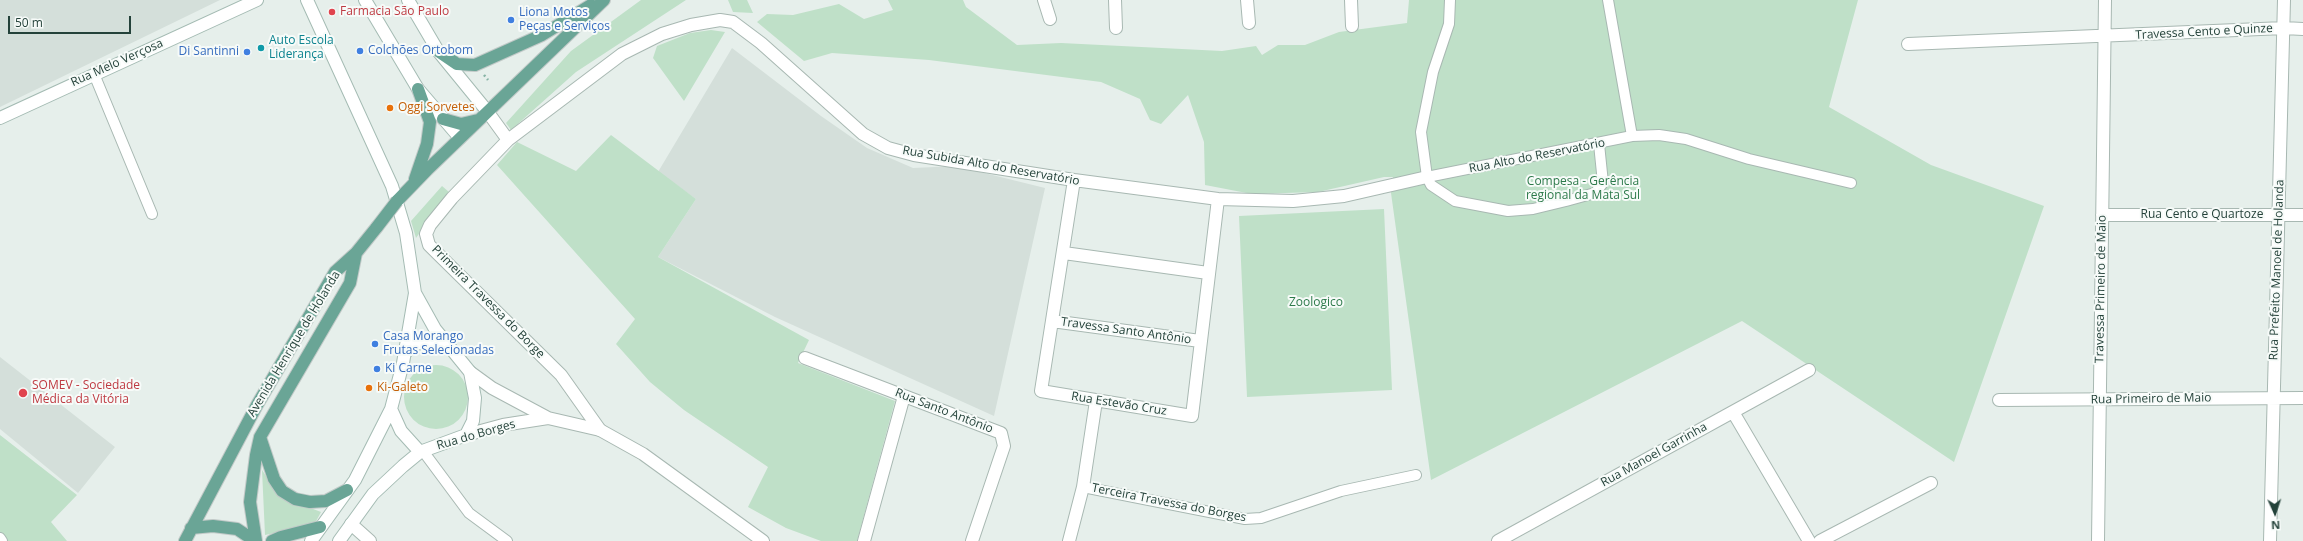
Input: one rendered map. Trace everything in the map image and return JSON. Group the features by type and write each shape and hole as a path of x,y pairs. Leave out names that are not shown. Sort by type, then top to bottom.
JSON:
{"main road":[{"path":"438,51 457,64 475,65 542,35 598,0"},
{"name":"Avenida Henrique de Holanda","path":"185,541 257,405 334,272 356,253 410,186 604,0"},
{"path":"410,186 427,144 430,122 418,89"},
{"path":"443,119 461,124 478,120"},
{"path":"256,541 250,502 256,455 260,437 350,283 356,253"},
{"path":"260,437 274,478 282,491 295,499 310,502 326,500 347,490"},
{"path":"191,528 213,526 237,528 256,541"},
{"path":"272,541 281,537 320,527"}],"street":[{"name":"Rua Melo Verçosa","path":"0,118 257,0"},
{"path":"307,0 392,186 406,233 415,293 423,310 443,339 470,372 492,388 548,418"},
{"path":"365,0 418,89 460,138"},
{"path":"408,0 438,51 487,111 508,140"},
{"path":"1044,0 1050,20"},
{"path":"1115,0 1116,28"},
{"path":"1247,0 1249,24"},
{"path":"1351,0 1352,26"},
{"path":"2104,37 2105,0"},
{"name":"Rua Prefeito Manoel de Holanda","path":"2270,541 2284,0"},
{"name":"Rua Subida Alto do Reservatório","path":"508,140 622,54 662,34 691,25 720,20 733,22 761,43 863,134 888,148 914,154 1074,180 1218,199"},
{"name":"Travessa Cento e Quinze","path":"1908,44 2104,37 2284,28 2303,29"},
{"name":"Travessa Primeiro de Maio","path":"2098,541 2104,37"},
{"name":"Primeira Travessa do Borge","path":"508,140 438,214 430,225 427,239 437,253 561,375 600,430"},
{"name":"Rua Alto do Reservatório","path":"1218,199 1293,201 1337,197 1427,177"},
{"name":"Rua Estevão Cruz","path":"1074,180 1064,253 1041,391 1192,416 1218,199"},
{"name":"Rua Cento e Quartoze","path":"2102,215 2303,214"},
{"path":"1064,253 1208,273"},
{"path":"310,541 355,480 391,408 405,354 415,293"},
{"name":"Travessa Santo Antônio","path":"1052,321 1200,341"},
{"path":"405,354 415,344 443,339"},
{"name":"Rua Santo Antônio","path":"805,358 1001,433 1004,446 972,541"},
{"name":"Rua Manoel Garrinha","path":"1498,541 1809,370"},
{"path":"466,435 472,421 475,398 470,372"},
{"path":"864,541 904,396"},
{"name":"Rua Primeiro de Maio","path":"1999,400 2303,398"},
{"path":"1069,541 1084,487 1096,401"},
{"path":"391,408 401,431 422,452"},
{"path":"1733,412 1809,541"},
{"name":"Rua do Borges","path":"339,541 373,494 422,452 466,435 503,425 548,418 600,430 643,454 762,541"},
{"path":"1820,541 1931,484"},
{"path":"351,524 370,541"}],"lane":[{"path":"1450,0 1449,24 1433,72 1421,132 1427,177 1431,185 1455,201 1508,211 1533,209 1595,193 1603,183 1599,144"},
{"path":"1608,0 1632,136"},
{"path":"94,74 152,214"},
{"name":"Rua Alto do Reservatório","path":"1427,177 1599,144 1632,136 1659,135 1686,139 1749,159 1851,183"},
{"path":"422,452 469,513 507,541"},
{"name":"Terceira Travessa do Borges","path":"1084,487 1245,519 1261,518 1341,491 1416,475"}],"shaded area":[{"path":"0,0 220,0 0,107"},
{"path":"732,48 821,116 867,148 913,168 956,166 1045,188 994,416 775,317 658,257 696,199 658,172"},
{"name":"SOMEV - Sociedade Médica da Vitória","path":"0,357 115,447 78,493 0,429"}],"green space":[{"path":"641,0 686,0 576,72 511,130 506,123 571,51"},
{"path":"728,0 747,0 753,13 733,12"},
{"name":"Compesa - Gerência regional da Mata Sul","path":"888,0 963,0 966,7 1017,45 1061,43 1222,51 1256,46 1262,55 1278,45 1305,45 1339,32 1407,23 1409,0 1858,0 1829,107 1931,165 2044,206 1954,462 1742,321 1431,480 1391,193 1393,177 1384,177 1318,192 1252,194 1205,185 1204,142 1188,95 1161,124 1150,120 1140,99 1101,82 929,60 832,53 804,61 757,22 767,14 793,15 839,4 864,19 893,10"},
{"path":"711,30 725,32 684,101 653,58 657,46 690,33"},
{"path":"611,135 696,199 658,257 809,340 798,363 895,401 857,541 821,541 786,528 748,507 768,467 684,410 650,382 616,344 635,319 497,165 517,142 576,171"},
{"path":"442,186 449,192 416,238 411,221"},
{"name":"Zoologico","path":"1384,209 1392,390 1247,397 1239,216"},
{"path":"436,365 454,371 462,379 468,397 462,415 454,423 436,429 418,423 410,415 404,397 410,379 418,371"},
{"path":"0,435 77,495 51,522 67,541 0,541"},
{"path":"262,470 279,496 321,512 314,525 265,535"}],"place":[{"name":"Farmacia São Paulo","path":"332,12"},
{"name":"Liona Motos Peças e Serviços","path":"511,20"},
{"name":"Auto Escola Liderança","path":"261,48"},
{"name":"Colchões Ortobom","path":"360,51"},
{"name":"Di Santinni","path":"247,52"},
{"name":"Oggi Sorvetes","path":"390,108"},
{"name":"Casa Morango Frutas Selecionadas","path":"375,344"},
{"name":"Ki Carne","path":"377,369"},
{"name":"Ki-Galeto","path":"369,388"},
{"name":"SOMEV - Sociedade Médica da Vitória","path":"23,393"}]}
